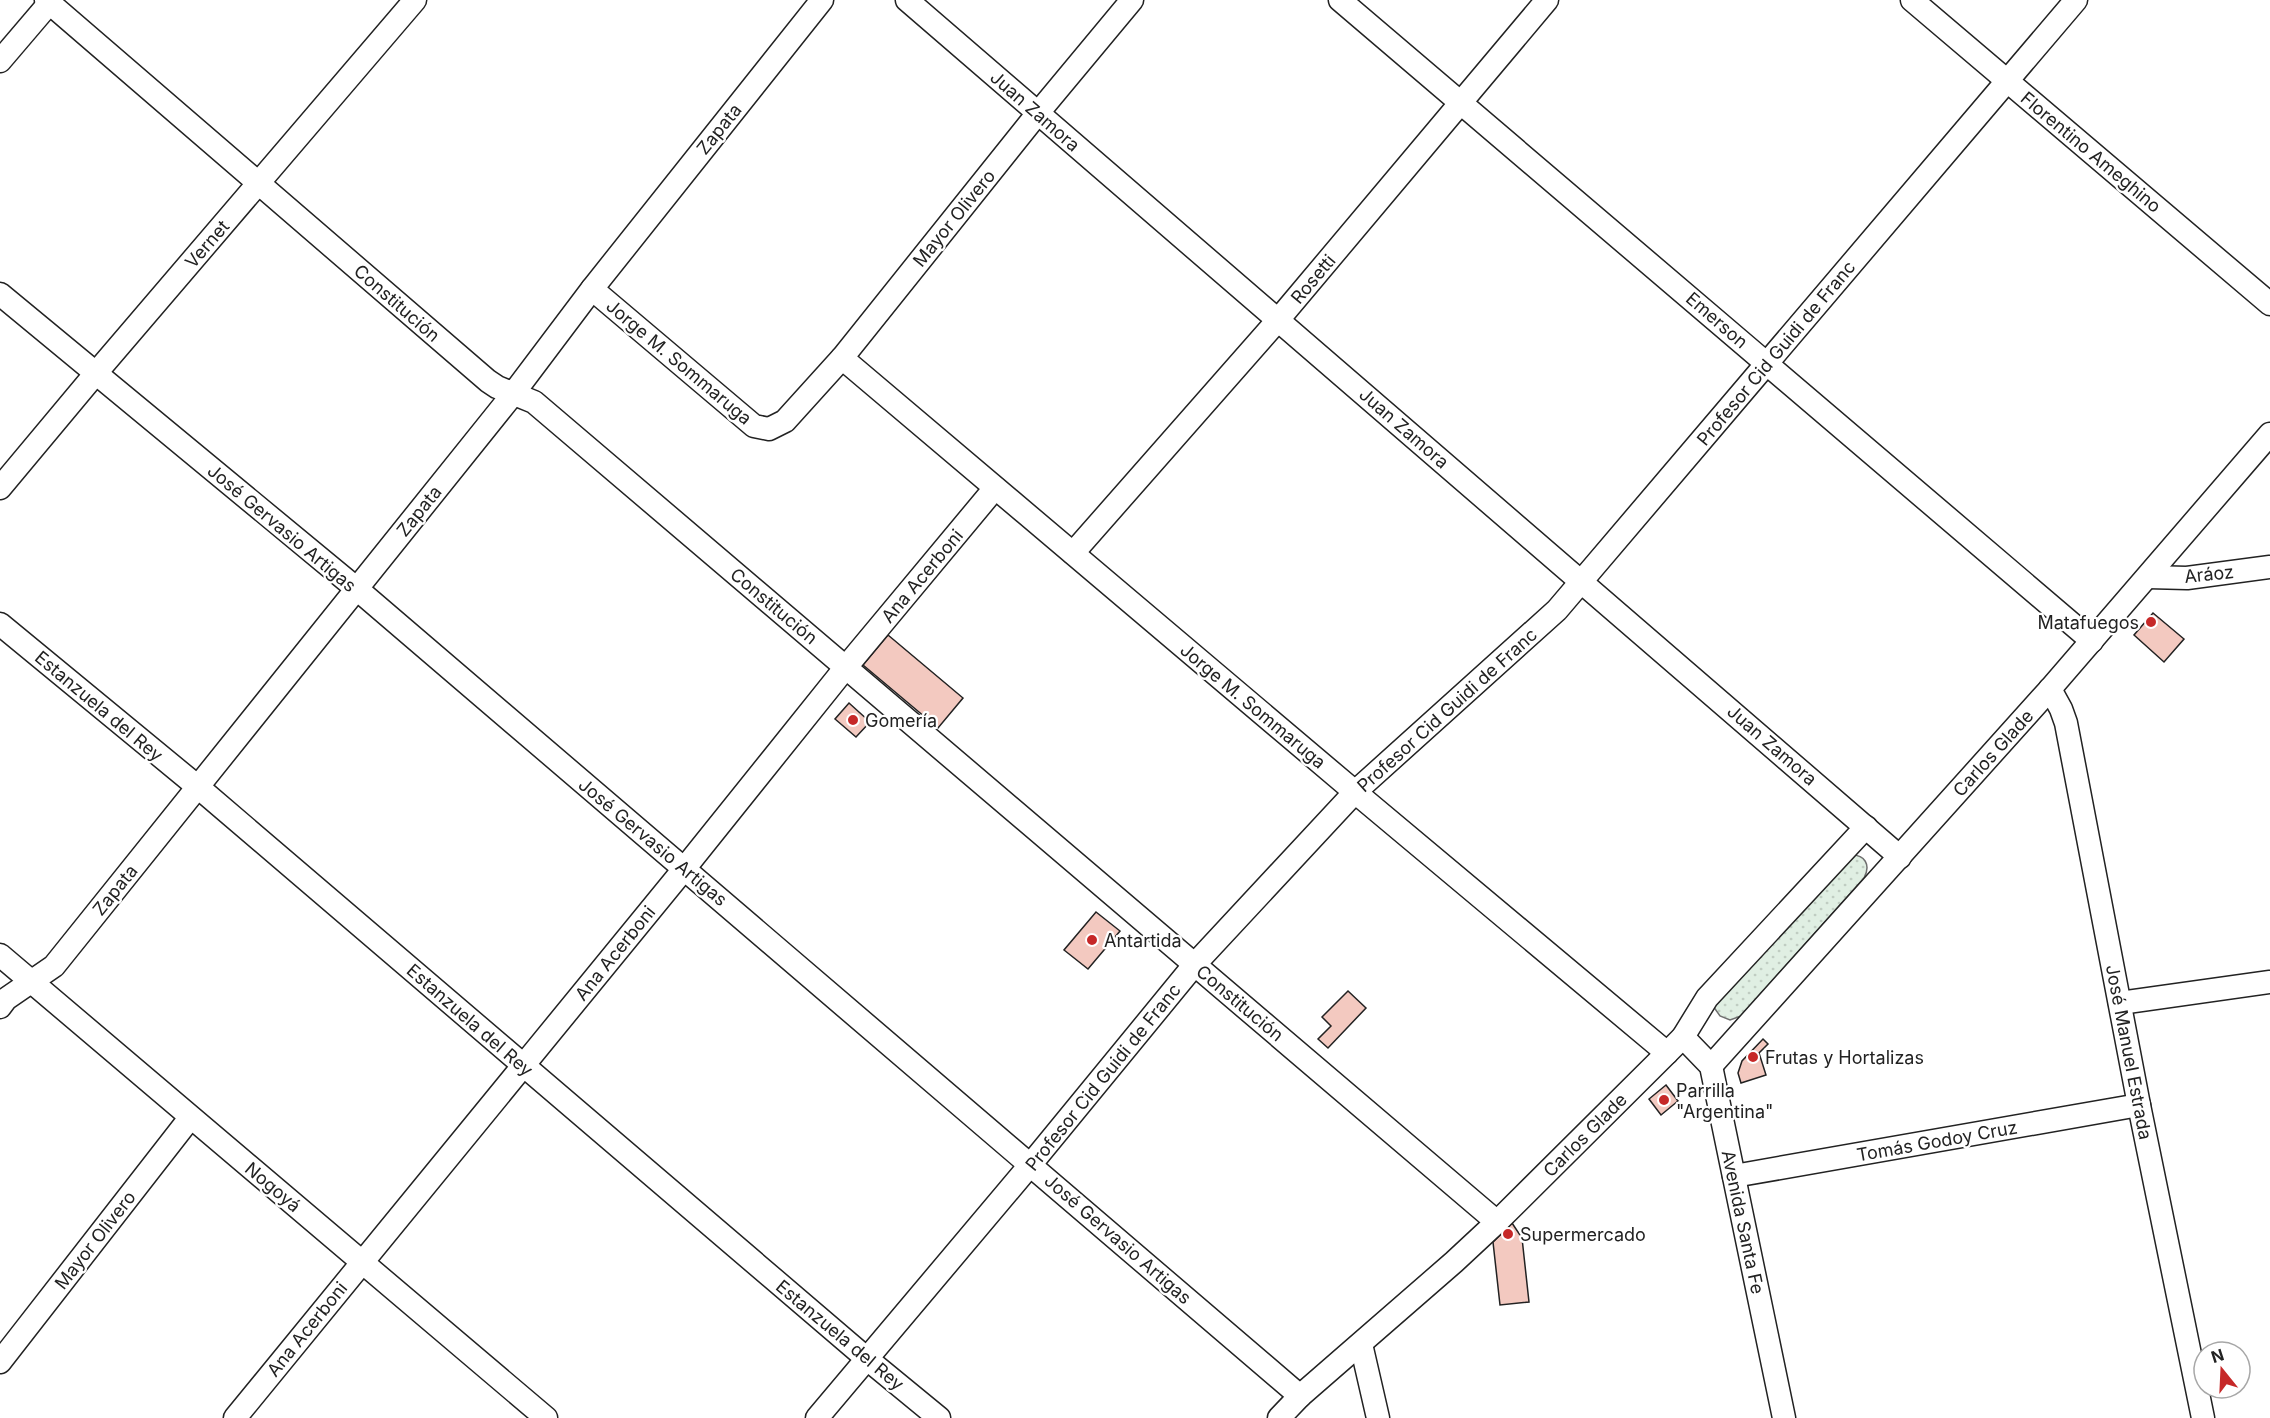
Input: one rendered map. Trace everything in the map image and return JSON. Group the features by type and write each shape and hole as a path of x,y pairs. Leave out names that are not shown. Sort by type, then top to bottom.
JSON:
{"street":[{"name":"Vernet","path":"0,488 415,0"},
{"name":"Juan Zamora","path":"907,0 1900,857"},
{"name":"Mayor Olivero","path":"769,429 785,421 842,357 1132,0"},
{"name":"Emerson","path":"1340,0 2092,641"},
{"name":"Rosetti","path":"1073,553 1278,320 1547,0"},
{"name":"Florentino Ameghino","path":"1912,0 2270,304"},
{"name":"Profesor Cid Guidi de Franc","path":"817,1418 1031,1164 1195,964 1354,792 1536,630 1582,582 2076,0"},
{"name":"Constitución","path":"49,1 488,381 534,402 1497,1222"},
{"path":"0,61 49,1"},
{"name":"Zapata","path":"0,1007 6,999 54,966 513,394 592,289 819,1"},
{"name":"Jorge M. Sommaruga","path":"592,289 754,426 769,429"},
{"name":"José Gervasio Artigas","path":"0,294 357,589 1300,1396"},
{"name":"Jorge M. Sommaruga","path":"842,357 1354,792 1667,1053"},
{"name":"Carlos Glade","path":"1711,1065 2050,689 2270,434"},
{"name":"Ana Acerboni","path":"235,1418 684,869 846,667 995,488"},
{"name":"Aráoz","path":"2148,577 2187,578 2270,567"},
{"name":"Estanzuela del Rey","path":"0,624 198,787 939,1418"},
{"name":"José Manuel Estrada","path":"2050,689 2066,723 2139,1105 2203,1418"},
{"name":"Carlos Glade","path":"1279,1418 1300,1396 1497,1222 1683,1037 1707,998 1866,827"},
{"name":"Nogoyá","path":"0,956 546,1418"},
{"path":"2120,1003 2270,982"},
{"path":"1683,1037 1711,1065"},
{"name":"Avenida Santa Fe","path":"1711,1065 1784,1418"},
{"name":"Tomás Godoy Cruz","path":"1734,1176 2139,1105"},
{"name":"Mayor Olivero","path":"0,1362 190,1118"},
{"path":"1361,1344 1378,1418"}],"green space":[{"path":"1850,855 1860,856 1865,861 1867,869 1864,878 1741,1016 1730,1020 1720,1016 1713,1006"}],"building":[{"path":"2153,613 2184,639 2164,662 2134,635"},
{"path":"888,635 963,698 938,728 863,665"},
{"name":"Gomería","path":"849,703 870,722 856,737 835,719"},
{"name":"Antartida","path":"1096,912 1120,931 1088,969 1064,950"},
{"path":"1348,991 1366,1008 1328,1048 1318,1039 1331,1026 1322,1017"},
{"name":"Frutas y Hortalizas","path":"1763,1039 1768,1044 1759,1053 1766,1075 1741,1083 1738,1073 1742,1061"},
{"name":"Parrilla \"Argentina\"","path":"1666,1085 1678,1101 1661,1115 1649,1099"},
{"path":"1512,1223 1522,1238 1529,1302 1500,1305 1493,1242"}],"place":[{"name":"Matafuegos","path":"2151,622"},
{"name":"Gomería","path":"853,720"},
{"name":"Antartida","path":"1092,940"},
{"name":"Frutas y Hortalizas","path":"1753,1057"},
{"name":"Parrilla \"Argentina\"","path":"1664,1100"},
{"name":"Supermercado","path":"1508,1234"}]}
